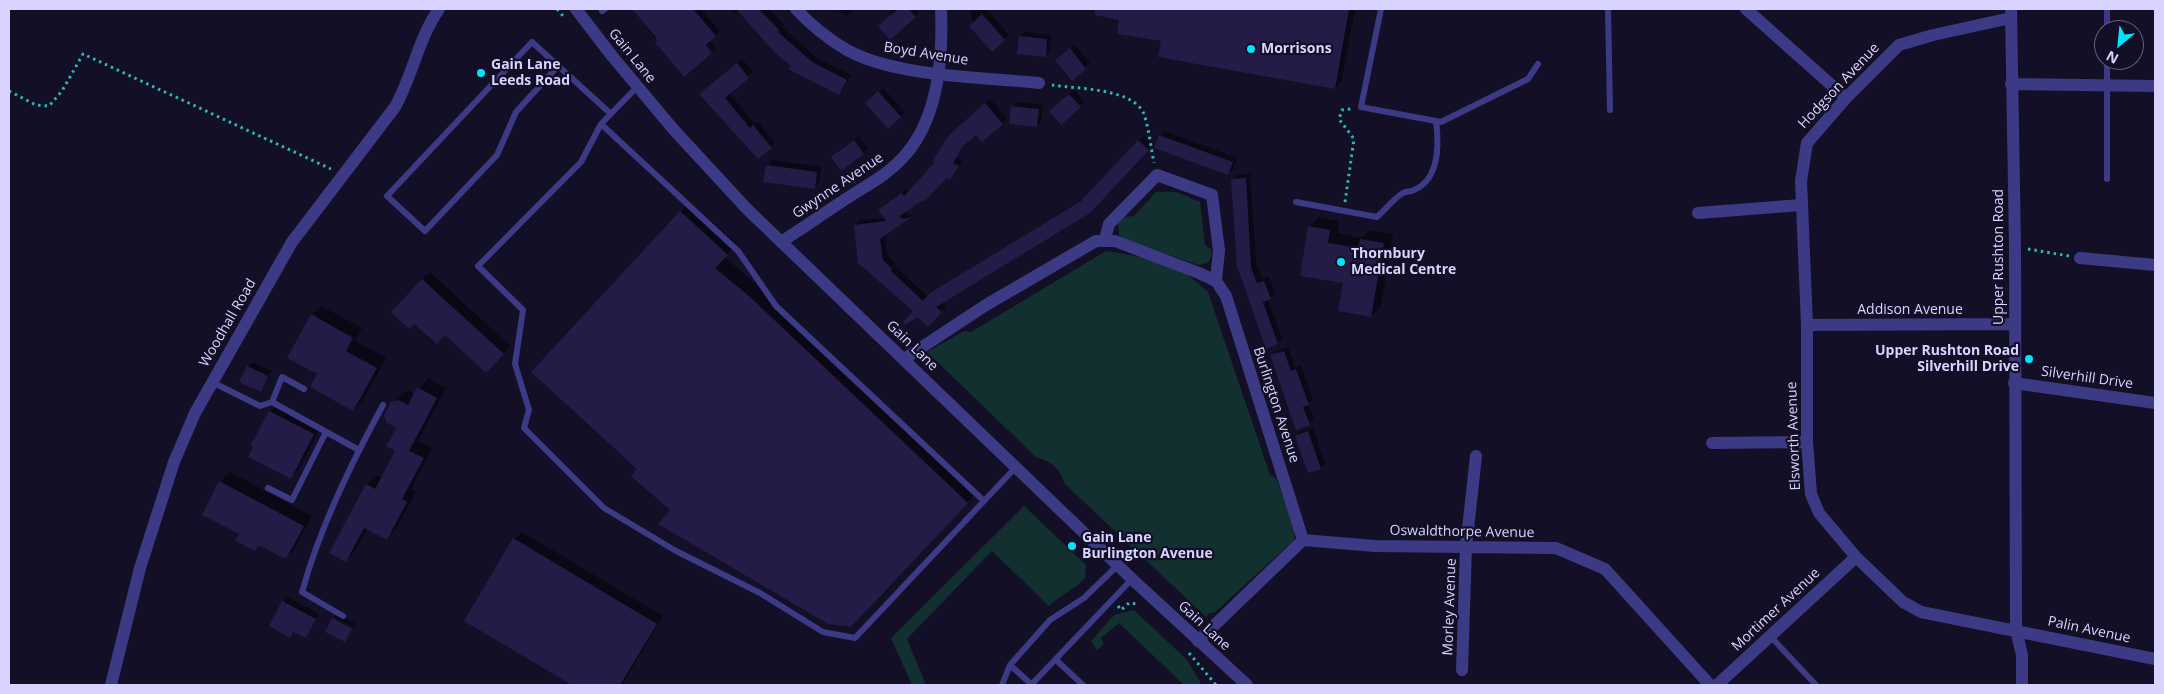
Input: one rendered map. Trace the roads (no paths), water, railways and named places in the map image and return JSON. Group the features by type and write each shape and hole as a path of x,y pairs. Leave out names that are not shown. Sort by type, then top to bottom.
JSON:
{"street":[{"name":"Woodhall Road","path":"111,685 140,568 174,462 195,413 292,242 398,102 408,80 419,46 439,9"},
{"name":"Gain Lane","path":"576,9 637,87 714,175 781,242 1132,579 1247,685"},
{"name":"Boyd Avenue","path":"796,9 826,36 847,50 874,61 939,73 1039,83"},
{"name":"Gwynne Avenue","path":"781,242 889,171 907,154 923,130 939,73 940,9"},
{"path":"1746,9 1846,98"},
{"name":"Hodgson Avenue","path":"1807,325 1801,181 1807,143 1846,98 1899,46 2011,13"},
{"name":"Upper Rushton Road","path":"2011,13 2015,247 2016,630 2022,655 2022,685"},
{"path":"2011,84 2155,86"},
{"path":"904,359 986,305 1096,241 1105,239 1115,241 1199,272 1216,281 1219,250 1212,195 1157,175 1109,224 1105,239"},
{"path":"1698,213 1801,205"},
{"path":"2080,258 2155,265"},
{"name":"Burlington Avenue","path":"1216,281 1226,296 1303,540"},
{"name":"Addison Avenue","path":"1807,325 2014,324"},
{"name":"Elsworth Avenue","path":"1807,325 1807,442 1811,494 1819,513 1856,557 1903,602 1921,612 2016,630"},
{"name":"Silverhill Drive","path":"2014,383 2155,403"},
{"path":"1712,443 1807,442"},
{"name":"Morley Avenue","path":"1462,670 1466,547 1476,456"},
{"path":"1198,641 1303,540"},
{"name":"Oswaldthorpe Avenue","path":"1303,540 1375,546 1556,548 1605,569 1710,685"},
{"name":"Mortimer Avenue","path":"1717,685 1856,557"},
{"name":"Palin Avenue","path":"2016,630 2155,659"}],"lane":[{"path":"1381,9 1361,107 1441,122 1528,79 1538,64"},
{"path":"1608,9 1610,110"},
{"path":"558,66 516,112 497,155 424,230 387,196 532,42 611,114"},
{"path":"2107,70 2107,179"},
{"path":"637,87 601,124 581,162 478,266 523,310 515,364 529,410 524,428 604,508 676,551 760,593 824,632 855,638 1016,467"},
{"path":"1296,202 1377,217 1402,193 1416,190 1428,179 1435,167 1438,150 1436,121"},
{"path":"601,124 738,251 776,306 984,501"},
{"path":"272,402 282,378 304,388"},
{"path":"212,382 260,406 272,402 359,450"},
{"path":"343,616 302,592 312,557 359,450 383,405"},
{"path":"268,488 292,500 326,432"},
{"path":"1002,685 1010,665 1050,620 1084,598 1118,565"},
{"path":"1010,665 1032,685 1132,579"},
{"path":"1770,636 1816,685"},
{"path":"1056,660 1083,685"}],"place":[{"name":"Morrisons","path":"1251,49"},
{"name":"Gain Lane Leeds Road","path":"481,73"},
{"name":"Thornbury Medical Centre","path":"1341,262"},
{"name":"Upper Rushton Road Silverhill Drive","path":"2029,359"},
{"name":"Gain Lane Burlington Avenue","path":"1072,546"}]}
